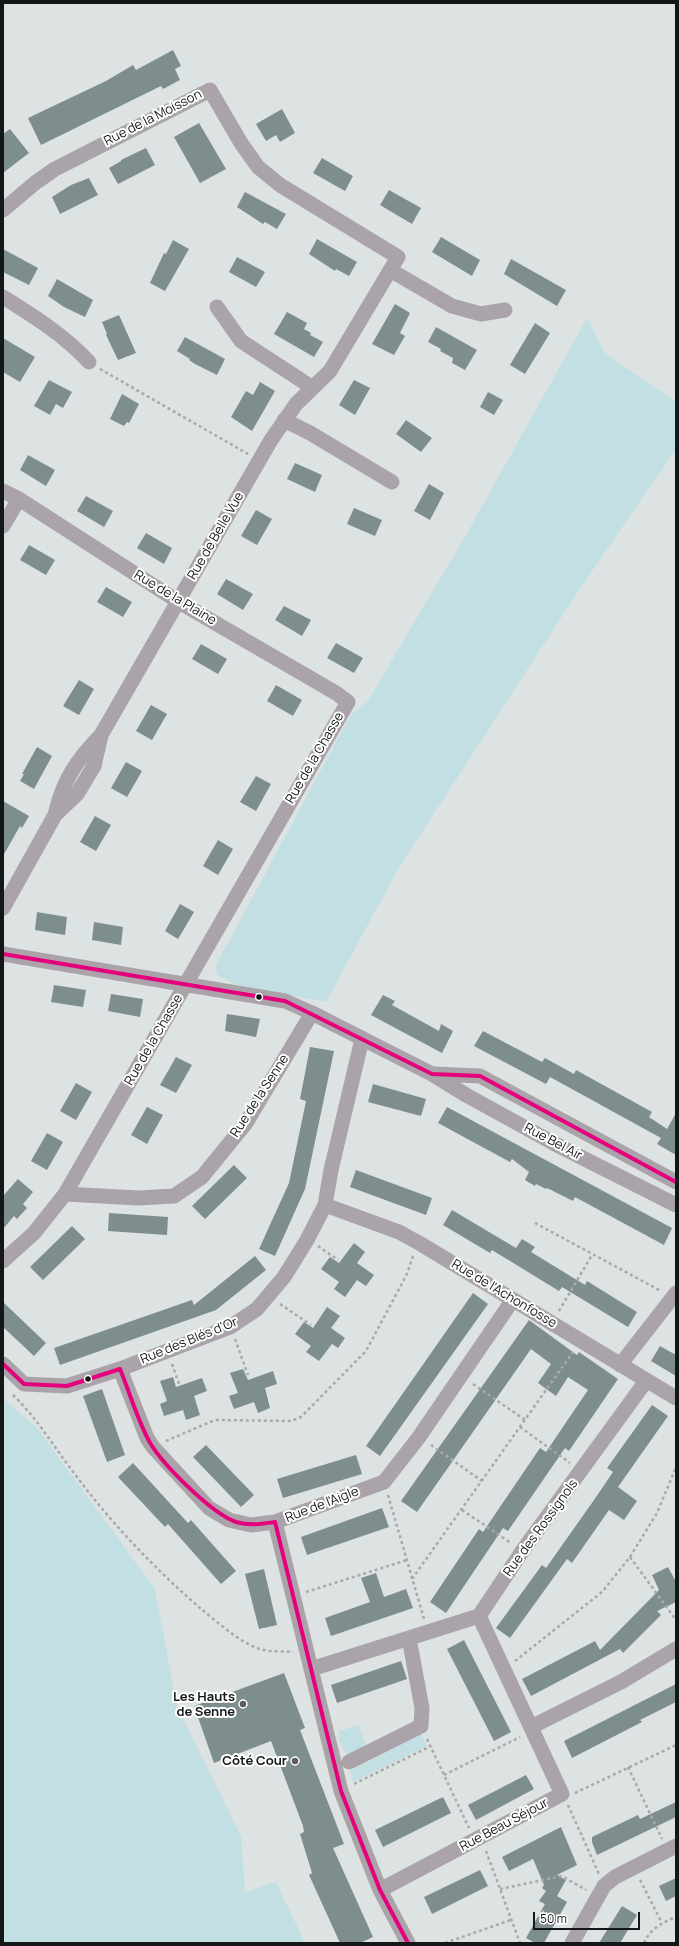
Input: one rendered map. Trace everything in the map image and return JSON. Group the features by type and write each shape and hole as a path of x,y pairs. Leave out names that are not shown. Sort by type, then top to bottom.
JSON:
{"street":[{"name":"Rue de la Moisson","path":"3,210 35,183 55,169 210,90 241,143 258,167 280,185 398,257"},
{"name":"Rue de Belle Vue","path":"3,908 56,815 77,794 94,766 101,735 259,461 284,420 296,404 330,371 398,257"},
{"path":"390,270 452,306 481,314 505,310"},
{"path":"3,297 44,322 73,345 89,362"},
{"path":"218,307 241,341 313,388"},
{"path":"284,420 310,433 392,482"},
{"name":"Rue de la Plaine","path":"3,491 179,602 336,693 348,702"},
{"path":"3,526 19,500"},
{"name":"Rue de la Chasse","path":"3,1260 34,1233 64,1194 348,702"},
{"name":"Rue Bel Air","path":"3,954 285,1001 312,1013 432,1074 466,1095 555,1144 676,1204"},
{"name":"Rue de la Senne","path":"64,1194 138,1198 174,1196 202,1177 246,1123 312,1013"},
{"name":"Rue des Blés d'Or","path":"3,1364 24,1384 67,1386 120,1369 230,1327 258,1309 284,1276 307,1240 325,1205 331,1170 362,1039"},
{"name":"Rue Bel Air","path":"432,1074 480,1076 676,1182"},
{"name":"Rue de l'Achonfosse","path":"325,1205 399,1232 512,1301 582,1340 620,1365 676,1398"},
{"path":"620,1365 674,1295"},
{"path":"384,1482 419,1437 512,1301"},
{"name":"Rue de l'Aigle","path":"120,1369 147,1438 153,1447 209,1508 229,1520 251,1526 275,1522 384,1482"},
{"name":"Rue des Rossignols","path":"479,1616 523,1550 582,1471 646,1381"},
{"path":"275,1522 341,1790 363,1850 380,1890 408,1943"},
{"path":"311,1669 479,1616"},
{"name":"Rue Beau Séjour","path":"380,1890 563,1796 479,1616"},
{"path":"349,1762 421,1726 422,1708 409,1638"},
{"path":"532,1729 621,1682 676,1649"},
{"path":"572,1943 601,1892 615,1877 672,1849"}],"path":[{"path":"89,362 259,461"},
{"path":"535,1223 592,1255 674,1295"},
{"path":"318,1246 338,1260"},
{"path":"163,1442 217,1420 291,1420 301,1417 366,1351 407,1274 414,1253"},
{"path":"552,1323 592,1255"},
{"path":"279,1303 311,1325"},
{"path":"234,1338 248,1375"},
{"path":"412,1578 582,1340"},
{"path":"171,1361 179,1384"},
{"path":"461,1376 525,1420"},
{"path":"9,1391 31,1415 75,1474 120,1529 160,1573 193,1602 216,1621 260,1650 308,1653"},
{"path":"520,1427 582,1471"},
{"path":"419,1437 482,1481"},
{"path":"504,1669 602,1592 630,1557 657,1513 676,1467"},
{"path":"384,1482 427,1632"},
{"path":"462,1510 523,1550"},
{"path":"630,1557 676,1620"},
{"path":"294,1595 407,1560"},
{"path":"421,1726 474,1841 485,1848 520,1943"},
{"path":"444,1775 532,1729"},
{"path":"601,1892 563,1796 676,1744"},
{"path":"341,1790 431,1746"},
{"path":"628,1767 672,1849"},
{"path":"634,1867 662,1923"},
{"path":"500,1889 562,1876 601,1892"},
{"path":"644,1943 647,1937 662,1923 676,1917"},
{"path":"445,1943 511,1920"}],"shaded area":[{"path":"587,318 605,353 676,402 676,449 579,590 398,869 326,1002 237,985 218,976 215,967 350,716 369,699 470,528"},
{"path":"3,1398 37,1428 155,1589 177,1707 241,1836 245,1892 276,1882 305,1943 3,1943"},
{"path":"359,1725 367,1749 347,1755 339,1740 339,1731"},
{"path":"421,1734 427,1746 353,1782 350,1771"}],"building":[{"path":"173,50 181,66 175,69 180,80 163,89 161,86 41,145 28,118 106,81 133,65 136,70"},
{"path":"282,109 295,133 280,142 276,135 266,141 256,124"},
{"path":"199,123 226,169 200,183 174,137"},
{"path":"10,129 29,153 3,173 3,134"},
{"path":"146,148 155,165 118,184 109,168 121,160"},
{"path":"322,158 353,176 345,191 313,173"},
{"path":"89,178 98,195 60,214 52,197 71,185"},
{"path":"389,190 421,208 412,224 380,205"},
{"path":"245,192 286,214 277,229 265,222 263,224 237,207"},
{"path":"441,237 480,260 472,276 432,252"},
{"path":"317,239 357,262 349,276 336,269 335,271 309,254"},
{"path":"173,240 189,249 165,291 150,283 164,253 166,254"},
{"path":"3,249 38,268 29,285 3,272"},
{"path":"237,257 265,272 256,287 229,272"},
{"path":"511,259 566,290 557,306 504,274"},
{"path":"57,279 93,300 85,317 64,307 48,296"},
{"path":"395,304 410,313 400,333 405,336 394,355 372,344"},
{"path":"287,312 307,323 304,329 311,333 310,335 323,342 314,357 274,334"},
{"path":"119,315 136,353 118,360 106,335 107,334 102,322"},
{"path":"535,323 550,333 525,374 510,365"},
{"path":"436,327 477,350 465,370 452,363 453,358 428,342"},
{"path":"185,337 225,359 217,375 195,364 177,351"},
{"path":"3,338 35,357 20,382 3,372"},
{"path":"49,380 72,392 63,408 56,404 50,415 34,406"},
{"path":"354,380 370,388 355,415 339,405"},
{"path":"260,382 275,391 252,431 231,417 246,391 253,395"},
{"path":"488,392 503,400 494,415 480,407"},
{"path":"122,394 139,404 129,423 127,422 124,426 110,419"},
{"path":"406,420 432,438 421,452 396,434"},
{"path":"28,455 55,470 46,486 20,470"},
{"path":"295,463 322,475 315,492 287,479"},
{"path":"429,484 444,493 430,520 414,511"},
{"path":"86,496 113,511 104,527 77,511"},
{"path":"354,508 382,520 375,536 347,524"},
{"path":"256,510 272,519 257,545 241,536"},
{"path":"146,533 172,548 164,564 137,548"},
{"path":"29,545 55,560 46,575 20,560"},
{"path":"226,579 253,594 243,610 217,594"},
{"path":"106,587 132,602 123,617 97,602"},
{"path":"284,606 311,620 302,636 275,620"},
{"path":"336,643 363,658 354,673 327,658"},
{"path":"201,644 227,659 218,674 192,659"},
{"path":"79,680 94,689 79,715 63,706"},
{"path":"276,685 302,700 293,716 267,701"},
{"path":"151,705 167,714 152,740 136,731"},
{"path":"37,747 52,756 34,789 20,781 24,774 22,774"},
{"path":"126,762 142,771 127,797 111,788"},
{"path":"256,776 271,784 256,811 240,802"},
{"path":"3,801 29,816 22,828 20,826 3,856"},
{"path":"95,816 111,825 96,851 80,842"},
{"path":"218,840 233,849 218,875 203,866"},
{"path":"180,904 194,912 178,939 165,931"},
{"path":"37,912 67,917 65,935 35,930"},
{"path":"94,922 123,927 121,945 92,940"},
{"path":"54,985 86,990 83,1007 51,1002"},
{"path":"111,994 143,999 140,1017 108,1011"},
{"path":"383,995 395,1001 392,1005 439,1031 441,1024 453,1031 442,1053 371,1015"},
{"path":"227,1014 260,1019 256,1037 225,1031"},
{"path":"483,1031 542,1062 545,1058 574,1074 576,1070 652,1112 649,1117 667,1129 676,1113 676,1155 657,1144 661,1138 550,1077 546,1084 474,1046"},
{"path":"310,1047 334,1051 305,1189 275,1256 259,1249 289,1183 306,1101 300,1099"},
{"path":"176,1057 192,1065 176,1093 160,1085"},
{"path":"76,1083 92,1092 76,1120 60,1111"},
{"path":"373,1084 426,1099 421,1116 368,1102"},
{"path":"147,1107 163,1115 147,1144 131,1135"},
{"path":"447,1107 672,1228 664,1245 575,1197 573,1201 547,1188 546,1189 536,1184 535,1186 525,1180 529,1172 512,1159 510,1162 438,1123"},
{"path":"47,1133 63,1142 47,1170 31,1161"},
{"path":"234,1165 247,1178 205,1219 192,1206"},
{"path":"356,1170 432,1198 426,1215 350,1187"},
{"path":"18,1179 33,1192 23,1204 27,1208 17,1219 14,1216 3,1229 3,1196"},
{"path":"452,1210 516,1248 522,1239 535,1247 531,1252 585,1285 587,1281 637,1312 628,1327 562,1287 559,1291 492,1250 490,1253 443,1225"},
{"path":"109,1213 168,1217 167,1235 108,1231"},
{"path":"72,1226 85,1239 43,1280 30,1267"},
{"path":"354,1243 365,1252 357,1263 374,1275 366,1286 357,1280 345,1297 334,1289 339,1282 321,1269 330,1257 339,1263"},
{"path":"255,1256 266,1270 216,1310 60,1365 54,1348 192,1300 194,1305"},
{"path":"473,1293 488,1304 380,1456 366,1446"},
{"path":"3,1302 46,1343 34,1356 3,1327"},
{"path":"327,1307 340,1316 331,1328 345,1338 338,1348 332,1344 319,1361 306,1352 311,1346 295,1334 304,1322 313,1328"},
{"path":"529,1320 577,1355 579,1352 618,1379 569,1451 565,1448 508,1531 503,1528 446,1613 430,1602 479,1529 483,1532 540,1448 546,1452 588,1390 568,1377 556,1396 538,1383 551,1364 531,1349 417,1512 401,1501"},
{"path":"660,1346 676,1355 676,1376 651,1361"},
{"path":"243,1369 248,1380 273,1371 277,1384 265,1388 270,1408 258,1413 254,1402 234,1409 229,1396 238,1393 230,1373"},
{"path":"173,1377 176,1387 202,1378 207,1391 194,1396 200,1415 186,1420 183,1410 164,1416 160,1404 167,1401 160,1381"},
{"path":"102,1389 125,1455 107,1462 83,1396"},
{"path":"652,1405 668,1416 618,1487 637,1501 624,1520 609,1510 572,1563 567,1559 510,1638 496,1628 542,1565 546,1568 594,1500 613,1472 607,1468"},
{"path":"206,1445 254,1495 241,1507 193,1457"},
{"path":"356,1455 362,1474 283,1498 277,1479"},
{"path":"133,1463 188,1523 191,1520 236,1571 221,1584 168,1524 165,1527 118,1477"},
{"path":"382,1508 389,1527 307,1555 301,1537"},
{"path":"668,1567 676,1582 676,1602 657,1611 661,1615 623,1653 620,1649 531,1696 522,1679 595,1641 600,1650 659,1590 652,1575"},
{"path":"264,1569 277,1625 259,1629 245,1574"},
{"path":"376,1573 384,1597 406,1589 413,1608 331,1636 325,1618 370,1602 361,1578"},
{"path":"464,1640 511,1732 494,1741 447,1649"},
{"path":"401,1661 407,1679 337,1703 331,1685"},
{"path":"284,1673 305,1728 300,1730 344,1844 333,1848 373,1937 360,1943 340,1943 309,1875 312,1873 300,1834 304,1832 303,1826 271,1741 214,1763 194,1706"},
{"path":"676,1684 676,1702 640,1720 642,1722 572,1758 564,1741"},
{"path":"526,1775 534,1789 476,1820 468,1805"},
{"path":"443,1797 451,1813 383,1847 375,1830"},
{"path":"676,1802 676,1817 597,1855 592,1842 592,1837 638,1815 640,1819"},
{"path":"561,1827 577,1865 557,1875 566,1880 557,1896 567,1902 544,1943 535,1943 526,1938 545,1904 539,1901 546,1891 542,1888 544,1885 533,1859 509,1871 502,1857"},
{"path":"480,1870 488,1886 432,1914 424,1897"},
{"path":"676,1878 676,1896 666,1901 659,1886"},
{"path":"622,1906 637,1915 620,1943 599,1943"}],"transit line":[{"path":"3,954 285,1001 432,1074 480,1076 676,1182"},
{"path":"3,1364 24,1384 67,1386 120,1369"},
{"path":"120,1369 147,1437 162,1459 186,1485 225,1517 236,1522 251,1524 275,1522"},
{"path":"275,1522 341,1791 380,1890 408,1943"}],"place":[{"name":"Les Hauts de Senne","path":"243,1704"},
{"name":"Côté Cour","path":"295,1761"}]}
